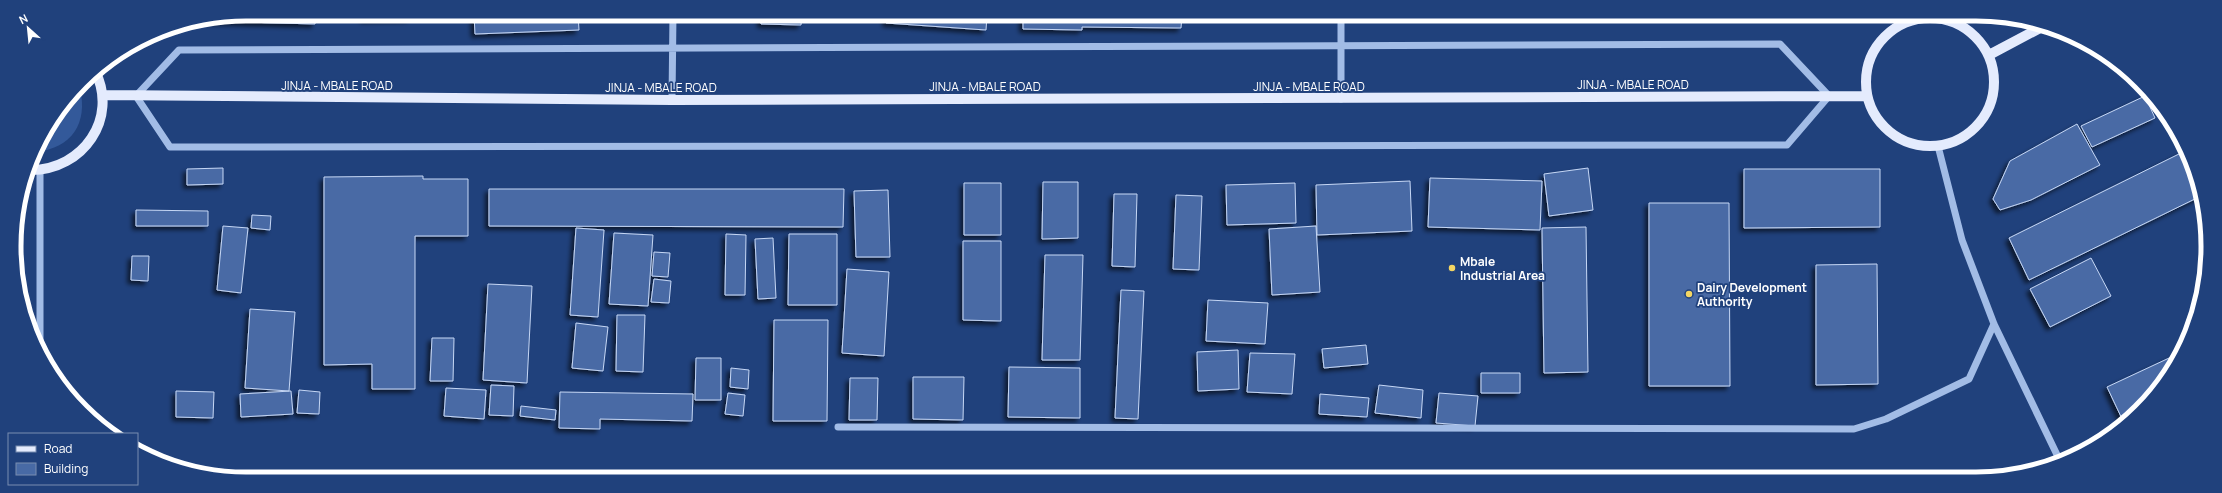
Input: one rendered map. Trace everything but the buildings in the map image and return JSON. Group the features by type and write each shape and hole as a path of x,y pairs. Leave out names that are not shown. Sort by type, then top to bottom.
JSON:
{"main road":[{"path":"1911,21 1903,24 1886,35 1873,51 1866,70 1865,91 1871,110 1882,127 1898,139 1918,146 1938,146 1958,141 1974,129 1986,113 1993,94 1994,74 1989,55 1978,38 1962,26 1948,21"},
{"path":"1989,55 2037,30"},
{"path":"35,170 55,167 69,161 87,146 99,126 102,111 103,95 97,78"},
{"name":"JINJA - MBALE ROAD","path":"103,95 672,100 1341,99 1867,96"}],"street":[{"path":"672,100 674,21"},
{"path":"1341,21 1341,99"},
{"path":"1780,44 1829,96 1787,145 218,147 170,147 136,96 179,50 673,48 1780,44"},
{"path":"1938,146 1962,240 1994,324 2058,456"},
{"path":"35,170 40,337"},
{"path":"838,428 1854,429 1886,419 1969,379 1994,324"}],"shaded area":[{"path":"81,94 82,113 74,132 68,139 49,150 42,151 59,121"}],"place":[{"name":"Mbale Industrial Area","path":"1452,268"},
{"name":"Dairy Development Authority","path":"1689,294"}]}
